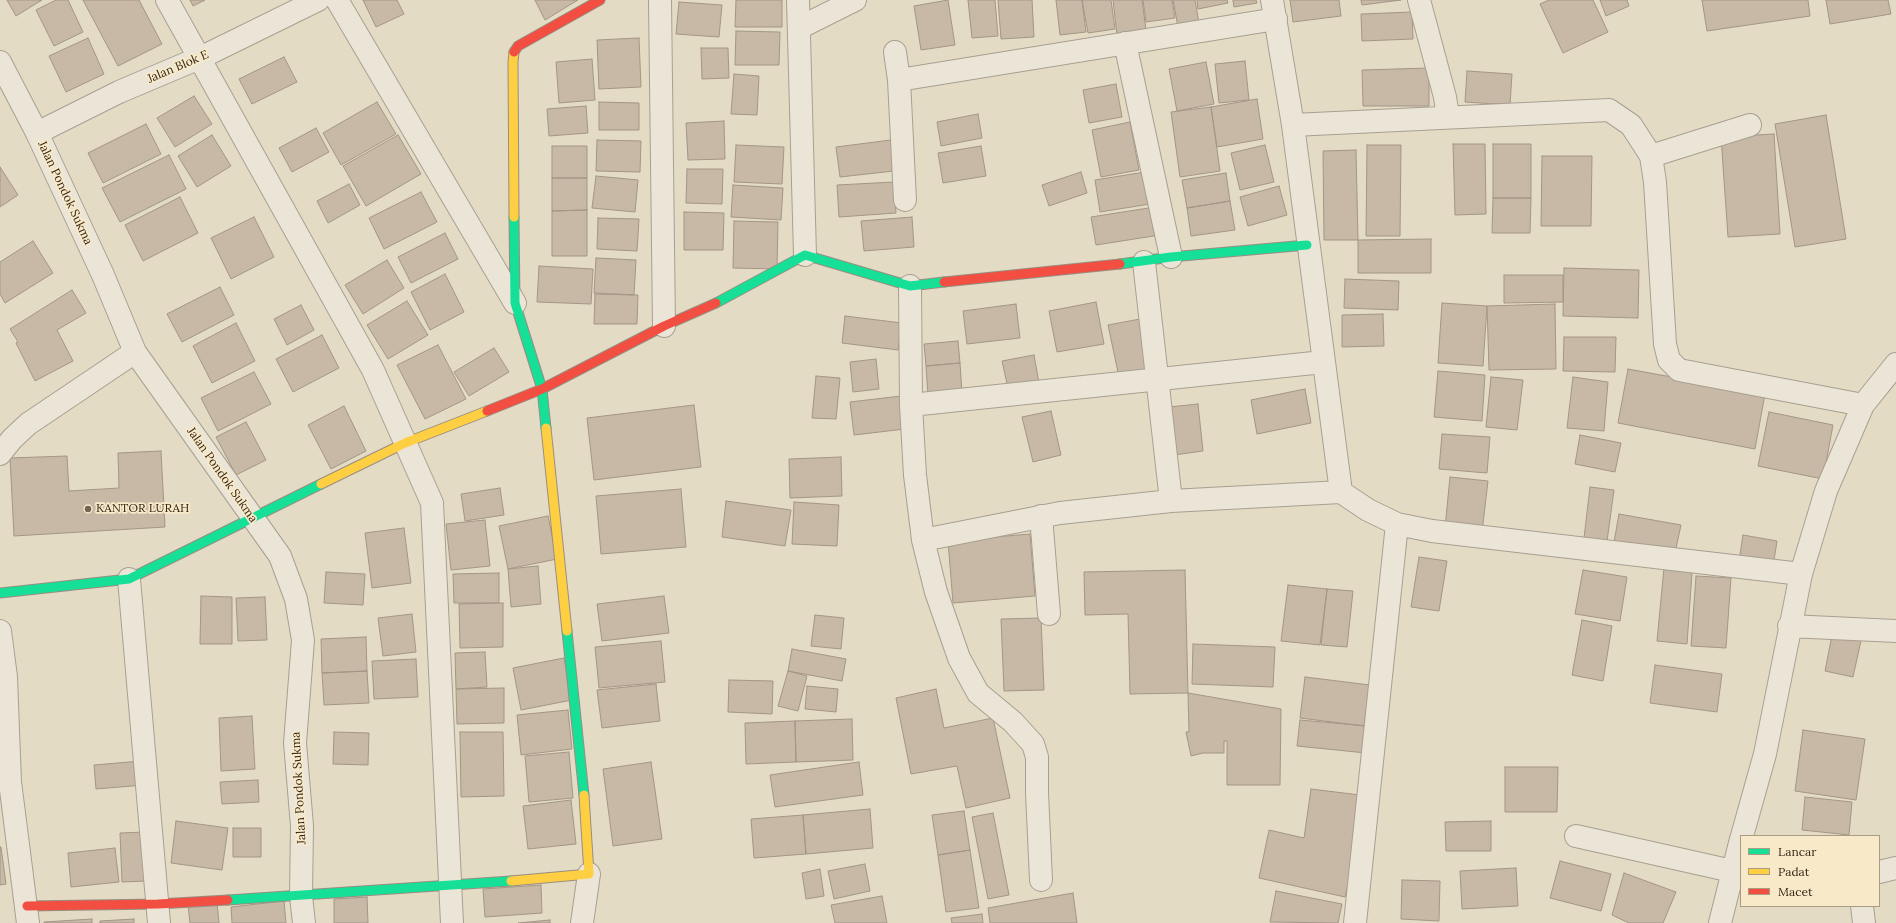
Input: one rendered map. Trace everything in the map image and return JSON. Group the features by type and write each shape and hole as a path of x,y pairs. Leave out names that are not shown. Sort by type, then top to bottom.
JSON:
{"street":[{"path":"167,0 198,59 373,370 432,503 452,923"},
{"name":"Jalan Blok E","path":"37,133 119,92 198,59 318,0"},
{"path":"337,0 515,303 542,389 587,823 590,874 582,923"},
{"path":"515,303 514,53 518,46 525,41 600,0"},
{"path":"660,0 664,326"},
{"path":"798,0 805,255"},
{"path":"799,28 855,0"},
{"path":"1419,0 1445,97 1448,117"},
{"path":"899,80 1125,43 1274,9 1293,125 1307,245 1341,492"},
{"path":"1125,43 1171,257"},
{"path":"895,52 899,80 905,200"},
{"name":"Jalan Pondok Sukma","path":"0,62 37,133 103,275 135,352 280,556 296,599 303,640 295,743 302,826 302,896 304,923"},
{"path":"1293,125 1609,110 1631,125 1651,156 1655,182 1665,344 1669,360 1680,370 1863,405"},
{"path":"1651,156 1750,125"},
{"path":"0,593 129,579 405,443 542,389 664,326 729,296 805,255 910,286 1144,262 1171,257 1307,245"},
{"path":"1144,262 1172,501"},
{"path":"910,286 911,405 915,475 924,540 936,592 959,658 978,692 1013,722 1033,744 1037,757 1041,880"},
{"path":"0,454 12,439 28,424 135,352"},
{"path":"911,405 1323,362"},
{"path":"1742,835 1765,754 1789,626 1801,574 1826,491 1863,405 1896,364"},
{"path":"924,540 1041,516 1172,501 1341,492 1368,510 1397,524 1432,531 1801,574"},
{"path":"1041,516 1050,614"},
{"path":"1355,923 1397,524"},
{"path":"129,579 159,914"},
{"path":"1789,626 1896,632"},
{"path":"0,631 6,677 10,782 27,915 159,914 302,896 450,886 590,874"},
{"path":"1576,836 1736,871"},
{"path":"1720,923 1736,871 1740,845"},
{"path":"1880,872 1896,868"},
{"path":"1862,907 1864,923"}],"building":[{"path":"7,0 42,0 16,16"},
{"path":"56,0 68,0 83,32 54,46 36,10"},
{"path":"83,0 139,0 162,44 118,66"},
{"path":"190,0 205,0 193,6"},
{"path":"363,0 397,0 404,14 376,27"},
{"path":"535,0 578,0 545,20"},
{"path":"736,0 782,0 782,27 735,27"},
{"path":"948,0 955,45 921,50 914,6"},
{"path":"968,0 995,0 998,36 972,38"},
{"path":"998,0 1032,0 1034,37 1001,39"},
{"path":"1056,0 1082,0 1086,32 1060,35"},
{"path":"1082,0 1111,0 1115,29 1088,33"},
{"path":"1113,0 1142,0 1146,30 1117,35"},
{"path":"1143,0 1172,0 1175,18 1146,22"},
{"path":"1173,0 1195,0 1199,23 1178,27"},
{"path":"1197,0 1227,0 1228,3 1198,9"},
{"path":"1233,0 1256,0 1257,3 1234,7"},
{"path":"1290,0 1339,0 1341,16 1293,22"},
{"path":"1361,0 1401,0 1362,5"},
{"path":"1549,0 1593,0 1608,32 1563,53 1540,4"},
{"path":"1600,0 1627,0 1629,6 1606,16"},
{"path":"1702,0 1808,0 1810,16 1707,31"},
{"path":"1826,0 1888,0 1891,14 1830,24"},
{"path":"679,2 722,5 719,37 676,34"},
{"path":"1412,12 1413,39 1362,41 1361,14"},
{"path":"736,31 780,32 779,65 735,65"},
{"path":"88,38 104,74 66,92 49,56"},
{"path":"639,38 641,87 599,89 597,40"},
{"path":"701,48 728,48 729,78 702,79"},
{"path":"284,57 297,82 252,104 239,79"},
{"path":"592,59 595,100 559,103 556,62"},
{"path":"1245,61 1249,100 1219,103 1215,64"},
{"path":"1206,62 1214,104 1177,111 1169,69"},
{"path":"1429,68 1429,106 1363,106 1362,70"},
{"path":"1467,71 1512,74 1510,105 1465,102"},
{"path":"734,74 759,76 757,115 731,114"},
{"path":"1116,84 1122,117 1089,123 1083,90"},
{"path":"194,96 212,124 175,147 157,118"},
{"path":"1257,99 1263,139 1217,147 1211,107"},
{"path":"377,102 396,134 341,165 323,133"},
{"path":"599,102 639,103 639,130 599,130"},
{"path":"586,106 588,133 549,136 547,109"},
{"path":"1211,107 1220,171 1180,177 1171,112"},
{"path":"978,114 982,138 941,146 937,122"},
{"path":"1826,115 1846,239 1795,247 1775,124"},
{"path":"724,121 725,159 688,160 686,123"},
{"path":"1130,122 1139,170 1101,177 1092,130"},
{"path":"146,124 161,154 103,183 88,153"},
{"path":"316,128 329,152 292,172 279,148"},
{"path":"1774,134 1780,234 1728,237 1721,137"},
{"path":"212,135 231,166 197,187 178,156"},
{"path":"398,135 421,174 366,206 343,166"},
{"path":"597,140 641,141 640,172 596,171"},
{"path":"891,140 894,171 840,177 836,147"},
{"path":"1453,144 1485,144 1486,214 1455,215"},
{"path":"1493,144 1531,144 1531,198 1493,198"},
{"path":"736,145 784,147 782,184 734,182"},
{"path":"1265,145 1274,182 1240,190 1231,153"},
{"path":"1367,145 1401,145 1400,236 1366,236"},
{"path":"552,146 587,146 587,178 552,178"},
{"path":"981,146 986,176 943,183 938,153"},
{"path":"1356,150 1358,240 1324,240 1323,151"},
{"path":"169,155 186,189 120,222 102,188"},
{"path":"1542,156 1592,156 1591,226 1541,226"},
{"path":"0,167 18,195 0,207"},
{"path":"687,169 723,169 722,204 686,203"},
{"path":"1081,172 1087,193 1049,206 1042,185"},
{"path":"1145,172 1150,204 1100,212 1095,180"},
{"path":"1226,173 1230,201 1187,208 1182,180"},
{"path":"596,176 638,180 635,212 592,208"},
{"path":"552,178 587,178 587,210 552,211"},
{"path":"894,182 896,213 839,217 837,185"},
{"path":"349,184 360,205 328,223 317,201"},
{"path":"733,185 783,188 781,220 731,217"},
{"path":"1279,186 1287,215 1248,226 1240,197"},
{"path":"421,192 437,222 384,249 369,218"},
{"path":"180,197 198,233 143,261 125,225"},
{"path":"1493,198 1531,198 1530,233 1492,233"},
{"path":"1230,201 1235,230 1191,236 1187,208"},
{"path":"1155,207 1160,235 1096,245 1091,217"},
{"path":"587,210 587,256 552,256 552,211"},
{"path":"684,212 724,213 723,250 684,250"},
{"path":"254,217 274,257 231,279 211,238"},
{"path":"912,217 914,247 864,251 861,221"},
{"path":"598,218 639,219 637,251 597,249"},
{"path":"734,221 778,222 777,269 733,268"},
{"path":"445,233 458,259 411,283 398,257"},
{"path":"1431,239 1431,273 1358,273 1358,240"},
{"path":"33,241 53,273 5,303 0,294 0,262"},
{"path":"596,258 636,260 634,295 594,293"},
{"path":"387,260 404,288 363,314 345,285"},
{"path":"539,266 593,269 591,304 537,302"},
{"path":"1564,268 1639,270 1638,318 1563,316"},
{"path":"445,274 464,312 430,330 411,292"},
{"path":"1504,275 1563,275 1563,302 1504,303"},
{"path":"1345,279 1399,281 1398,310 1344,308"},
{"path":"220,287 234,315 182,342 167,314"},
{"path":"72,290 86,313 57,330 73,361 35,381 16,343 18,342 10,329"},
{"path":"595,294 638,295 637,324 594,324"},
{"path":"407,301 428,335 388,359 367,325"},
{"path":"1096,302 1104,344 1057,352 1049,311"},
{"path":"1442,303 1487,306 1483,366 1438,363"},
{"path":"1016,304 1020,338 967,344 963,311"},
{"path":"1555,304 1556,369 1489,370 1487,306"},
{"path":"301,305 314,330 287,345 274,319"},
{"path":"1383,314 1384,346 1342,347 1342,315"},
{"path":"845,316 902,323 898,350 842,343"},
{"path":"1140,319 1150,371 1119,377 1108,325"},
{"path":"236,323 255,361 212,383 193,346"},
{"path":"322,335 339,368 293,392 276,359"},
{"path":"1564,337 1616,337 1615,372 1563,371"},
{"path":"958,341 960,363 926,366 924,344"},
{"path":"438,345 466,399 425,419 397,365"},
{"path":"494,348 509,372 469,396 454,372"},
{"path":"1034,355 1039,383 1008,388 1002,361"},
{"path":"876,359 879,389 853,392 850,362"},
{"path":"960,363 962,393 928,395 926,366"},
{"path":"1628,369 1765,394 1755,449 1618,423"},
{"path":"1438,371 1485,375 1482,421 1434,417"},
{"path":"254,372 271,404 218,431 201,398"},
{"path":"816,376 840,378 836,419 812,418"},
{"path":"1491,377 1523,380 1517,430 1486,427"},
{"path":"1573,377 1608,382 1604,431 1567,428"},
{"path":"1305,389 1311,423 1257,434 1251,400"},
{"path":"901,396 905,429 854,435 850,402"},
{"path":"1198,404 1203,451 1174,455 1169,407"},
{"path":"694,405 701,467 594,480 587,418"},
{"path":"344,406 366,451 331,469 308,425"},
{"path":"1051,411 1061,455 1033,462 1022,417"},
{"path":"1769,412 1833,425 1823,479 1758,466"},
{"path":"246,422 266,460 236,475 216,437"},
{"path":"1442,434 1490,437 1487,473 1439,469"},
{"path":"1580,435 1621,443 1615,472 1575,464"},
{"name":"KANTOR LURAH","path":"161,451 165,527 14,536 10,458 67,456 69,491 119,488 118,453"},
{"path":"841,457 842,496 790,498 789,459"},
{"path":"1450,477 1488,481 1482,532 1445,528"},
{"path":"1590,487 1614,490 1607,541 1584,538"},
{"path":"500,488 504,515 465,521 461,494"},
{"path":"681,489 686,547 601,554 596,496"},
{"path":"726,501 791,510 785,546 722,537"},
{"path":"794,502 839,505 837,546 792,544"},
{"path":"1619,514 1681,525 1675,553 1614,542"},
{"path":"548,516 557,559 508,569 499,526"},
{"path":"485,520 490,566 451,570 446,524"},
{"path":"404,528 411,583 372,588 365,533"},
{"path":"1030,534 1035,596 953,603 948,541"},
{"path":"1743,535 1777,541 1773,567 1739,561"},
{"path":"1419,557 1447,561 1439,611 1411,607"},
{"path":"538,566 541,604 511,607 508,569"},
{"path":"1664,568 1692,573 1687,644 1657,641"},
{"path":"1185,570 1188,693 1130,694 1128,614 1085,615 1084,572"},
{"path":"1583,570 1627,577 1620,621 1575,614"},
{"path":"326,572 365,574 363,605 324,603"},
{"path":"499,573 499,603 454,603 453,574"},
{"path":"1696,576 1731,578 1726,648 1691,646"},
{"path":"1288,585 1327,589 1320,645 1281,641"},
{"path":"1327,589 1353,591 1347,647 1321,645"},
{"path":"201,596 232,597 232,644 200,644"},
{"path":"664,596 669,633 602,641 597,604"},
{"path":"265,597 267,640 238,641 236,598"},
{"path":"503,603 503,647 460,648 459,604"},
{"path":"412,614 416,652 383,656 378,618"},
{"path":"815,615 844,618 841,649 811,646"},
{"path":"1041,618 1044,690 1004,691 1001,619"},
{"path":"1582,620 1612,626 1603,681 1572,675"},
{"path":"1833,630 1862,636 1853,677 1825,671"},
{"path":"366,637 367,671 322,673 321,639"},
{"path":"661,641 665,682 599,688 595,647"},
{"path":"1193,644 1275,647 1273,687 1192,684"},
{"path":"792,649 846,659 842,681 788,671"},
{"path":"485,652 487,687 456,689 455,653"},
{"path":"564,658 572,700 521,710 513,668"},
{"path":"416,659 418,697 374,699 372,661"},
{"path":"1655,665 1722,674 1717,712 1650,703"},
{"path":"367,671 369,703 324,705 322,673"},
{"path":"788,671 807,676 798,711 778,706"},
{"path":"1305,677 1370,685 1364,726 1300,718"},
{"path":"729,680 773,681 772,714 728,712"},
{"path":"656,684 660,721 602,728 597,690"},
{"path":"807,686 838,689 836,712 805,709"},
{"path":"504,688 504,723 457,724 456,689"},
{"path":"936,689 944,728 993,718 1010,798 966,808 957,766 911,774 896,698"},
{"path":"1188,693 1281,709 1280,785 1227,785 1227,741 1224,741 1224,753 1203,753 1191,756 1186,732 1189,732"},
{"path":"568,710 572,749 521,755 517,715"},
{"path":"252,716 255,769 221,771 219,718"},
{"path":"852,719 853,760 796,762 795,721"},
{"path":"1300,720 1368,726 1366,753 1297,746"},
{"path":"795,721 796,762 746,764 745,723"},
{"path":"1803,730 1865,739 1856,800 1795,791"},
{"path":"334,732 369,733 368,765 333,764"},
{"path":"460,732 503,732 504,796 461,797"},
{"path":"569,752 573,798 529,802 525,756"},
{"path":"141,761 144,785 96,789 94,765"},
{"path":"651,762 662,839 613,846 603,769"},
{"path":"859,762 863,795 775,807 770,775"},
{"path":"1505,767 1558,767 1557,812 1505,812"},
{"path":"258,780 259,802 222,804 220,782"},
{"path":"1311,789 1360,795 1356,849 1345,897 1259,878 1269,830 1304,838"},
{"path":"1805,797 1852,802 1849,835 1802,830"},
{"path":"571,800 576,844 528,849 523,806"},
{"path":"870,809 873,848 806,854 803,815"},
{"path":"964,811 970,850 938,855 932,815"},
{"path":"993,813 1009,895 988,899 972,817"},
{"path":"803,815 806,854 754,858 751,819"},
{"path":"176,821 228,828 222,870 171,863"},
{"path":"1491,821 1491,851 1446,851 1445,822"},
{"path":"233,828 261,828 261,857 233,857"},
{"path":"145,832 147,881 122,882 120,833"},
{"path":"0,847 6,884 0,885"},
{"path":"115,848 119,882 71,887 68,853"},
{"path":"970,850 979,908 946,912 938,855"},
{"path":"1560,861 1611,874 1601,911 1550,898"},
{"path":"865,864 870,891 834,899 828,871"},
{"path":"1516,868 1518,906 1462,909 1460,871"},
{"path":"820,869 824,896 806,899 802,873"},
{"path":"1624,873 1676,892 1663,923 1629,923 1612,915"},
{"path":"1402,880 1440,881 1439,921 1401,919"},
{"path":"541,885 542,913 485,917 483,889"},
{"path":"1276,891 1342,904 1338,923 1270,922"},
{"path":"1073,893 1077,923 990,923 988,908"},
{"path":"882,896 887,923 835,923 831,905"},
{"path":"367,897 368,923 334,923 334,899"},
{"path":"284,901 286,923 232,923 231,907"},
{"path":"217,902 219,923 190,923 188,905"},
{"path":"982,914 983,923 952,923 951,918"},
{"path":"92,919 92,923 44,923 44,922"},
{"path":"134,919 134,923 100,923 100,921"},
{"path":"550,920 550,923 518,923"}],"traffic: fast":[{"path":"514,217 515,303 542,389 546,428"},
{"path":"1120,264 1171,257 1307,245"},
{"path":"716,303 805,255 910,286 944,282"},
{"path":"0,593 129,579 321,484"},
{"path":"567,631 584,795"},
{"path":"228,900 511,881"}],"traffic: slow":[{"path":"514,52 514,217"},
{"path":"321,484 405,443 487,411"},
{"path":"546,428 567,631"},
{"path":"511,881 589,874 584,795"}],"traffic: jam":[{"path":"514,52 518,46 600,0"},
{"path":"944,282 1120,264"},
{"path":"487,411 542,389 664,326 716,303"},
{"path":"27,906 158,904 228,900"}],"place":[{"name":"KANTOR LURAH","path":"88,509"}]}
